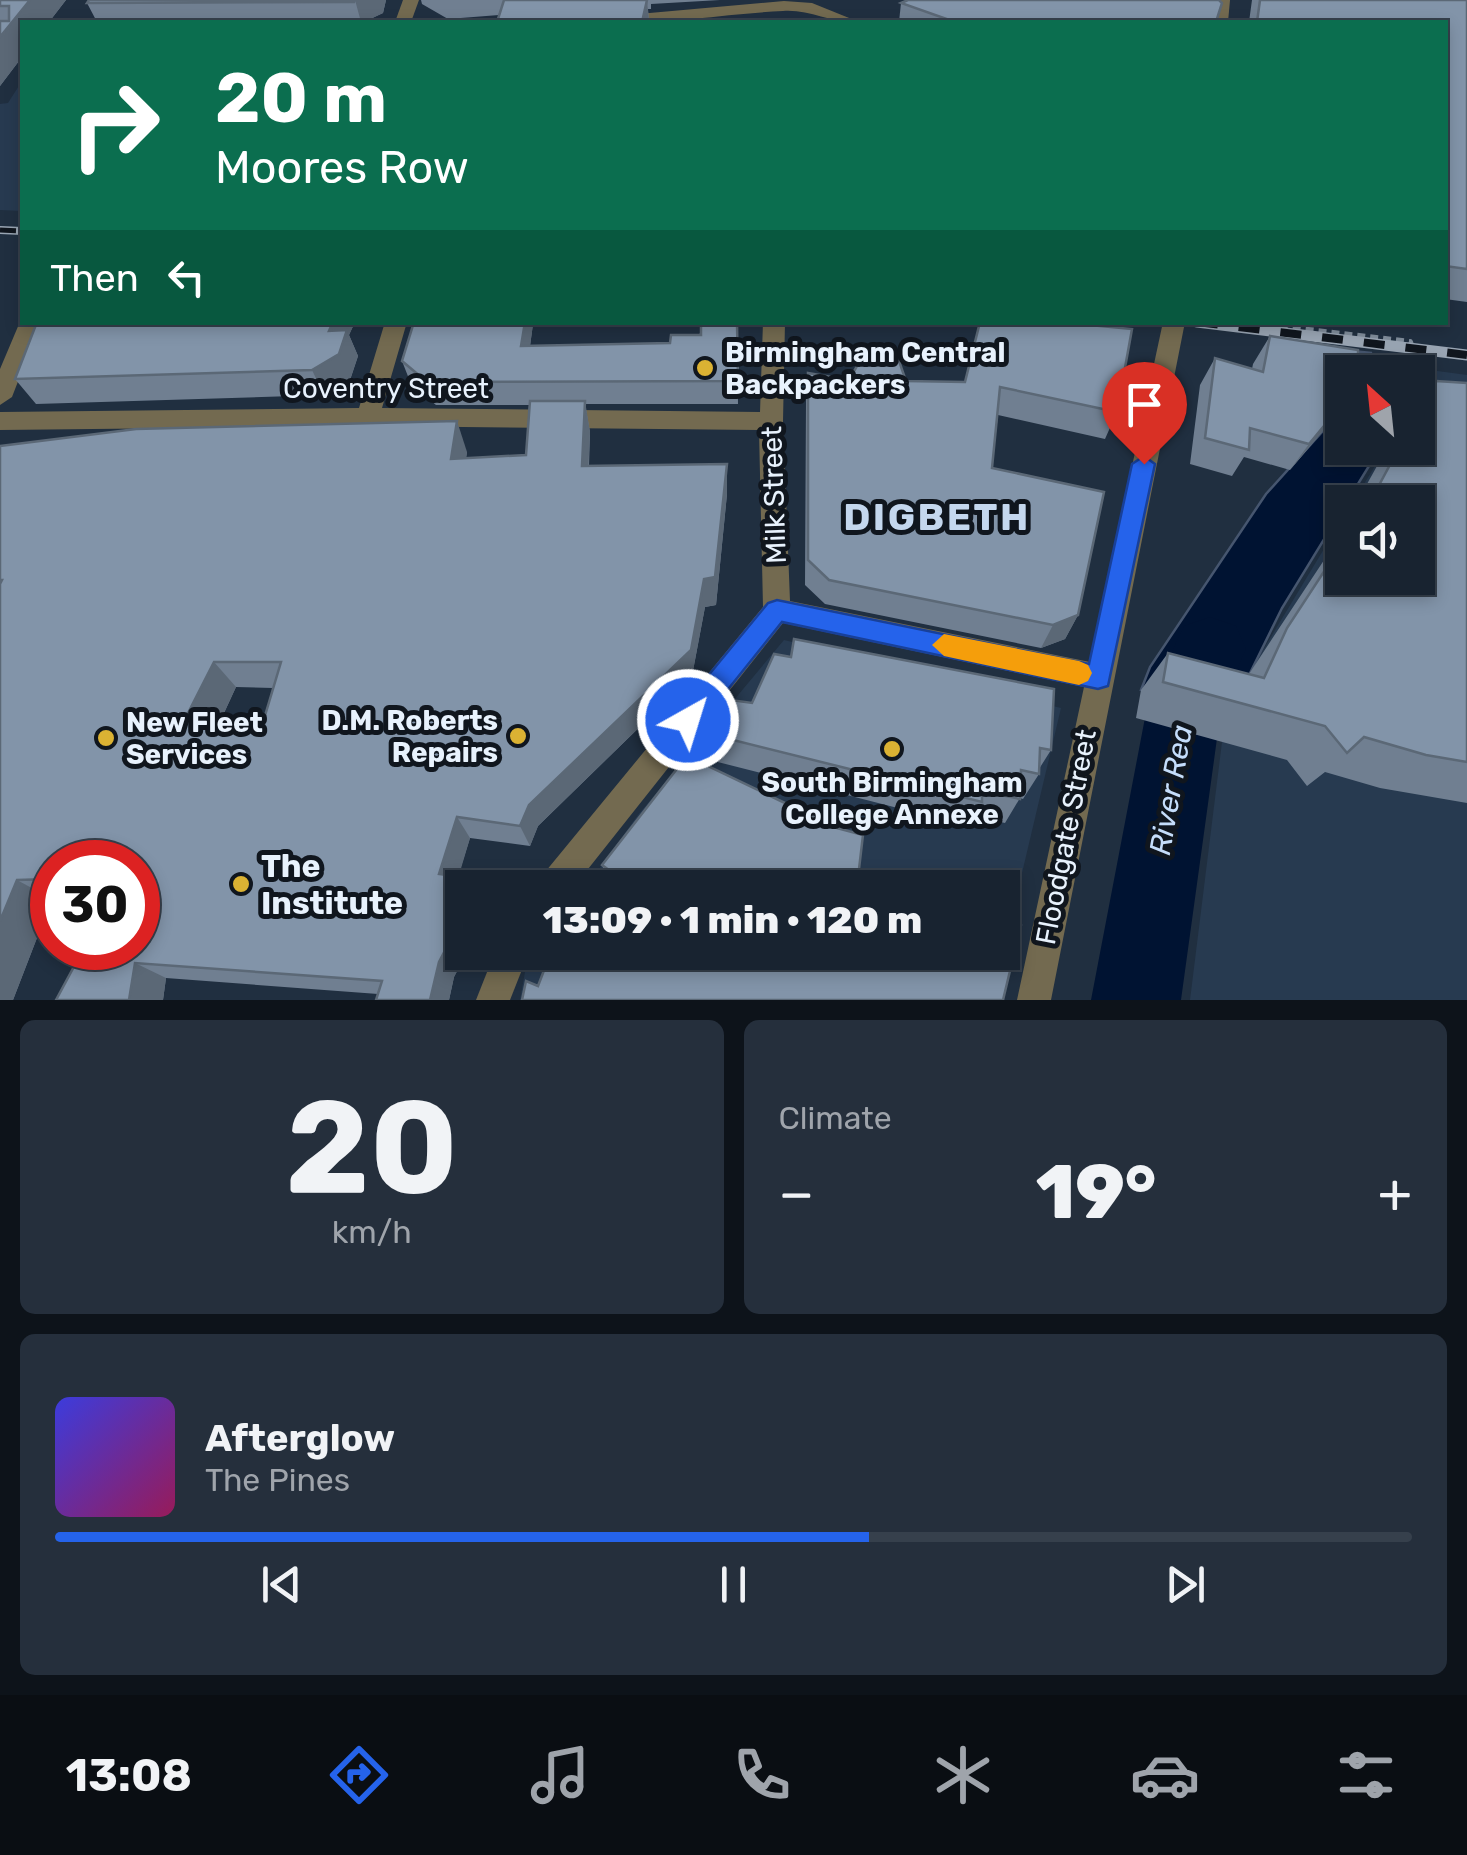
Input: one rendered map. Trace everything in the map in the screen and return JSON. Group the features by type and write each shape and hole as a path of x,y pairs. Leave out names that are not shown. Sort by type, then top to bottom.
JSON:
{"street":[{"path":"1204,0 1221,10"},
{"path":"633,20 806,6 845,20"},
{"path":"0,396 29,325"},
{"path":"368,417 395,325"},
{"name":"Milk Street","path":"774,325 771,421 777,610"},
{"name":"Floodgate Street","path":"1034,1000 1173,325"},
{"name":"Coventry Street","path":"0,421 368,417 771,421"},
{"path":"567,870 777,610 1098,677"},
{"path":"494,1000 505,970"}],"path":[{"path":"1268,325 1410,342 1414,355"}],"shaded area":[{"path":"20,84 20,211 0,210 0,104 8,103"},
{"path":"1332,349 1372,355 1333,355"},
{"path":"1435,371 1467,375 1467,1000 1190,1000 1222,742 1254,665 1325,547 1325,595 1435,595 1435,485 1363,485 1376,465 1435,465"},
{"path":"1325,429 1325,465 1370,465 1357,485 1325,485 1325,538 1282,608 1230,714 1141,690 1150,667 1266,494"},
{"path":"784,640 1061,708 1020,882 1020,870 598,870 638,815"},
{"path":"999,970 992,1000 520,1000 525,972"}],"building":[{"path":"0,0 30,0 0,37 0,21 9,21 9,6 0,6"},
{"path":"89,0 355,0 87,3"},
{"path":"504,0 647,0 642,20 498,20"},
{"path":"1260,0 1467,0 1467,269 1448,266 1448,20 1257,20"},
{"path":"901,3 1222,3 1217,20 949,20"},
{"path":"36,325 332,325 329,331 347,330 339,354 312,370 15,379"},
{"path":"413,325 524,325 521,346 670,343 671,335 701,335 701,325 737,325 738,381 427,382 402,361"},
{"path":"979,325 1132,329 1117,412 1000,387 992,468 1104,492 1078,615 1053,625 829,580 808,560 808,373 849,380 861,359 899,361 906,381 965,382"},
{"path":"1270,336 1358,350 1358,355 1325,355 1325,425 1309,444 1250,428 1249,450 1205,438 1215,358 1263,372"},
{"path":"1435,383 1467,383 1467,762 1364,737 1347,753 1325,726 1163,682 1168,653 1264,678 1287,628 1325,570 1325,595 1435,595 1435,485 1379,485 1390,465 1435,465"},
{"path":"530,401 585,401 582,466 727,464 715,577 704,579 691,650 529,805 520,826 457,817 439,874 445,875 445,951 430,1000 376,1000 382,981 160,965 160,840 30,840 30,880 17,880 0,921 0,446 136,429 457,421 451,459 526,455","holes":["214,662 281,662 261,729 184,721"]},
{"name":"South Birmingham College Annexe","path":"794,639 1054,689 1051,750 1040,748 1039,774 1021,770 1020,799 982,791 982,802 705,733 731,700 752,703 774,654 791,657"},
{"path":"687,756 837,828 863,835 859,869 862,870 609,870 602,865"},
{"path":"72,970 134,970 129,1000 56,1000"},
{"path":"544,970 1010,970 1003,1000 522,1000 526,981 538,986"}],"waterway":[{"name":"River Rea","path":"1136,1000 1185,702 1210,649"}],"railway":[{"path":"0,230 20,231"},
{"path":"1222,325 1467,355"}],"slow traffic":[{"path":"944,645 1079,673"}],"place":[{"name":"Birmingham Central Backpackers","path":"705,368"},
{"name":"D.M. Roberts Repairs","path":"518,736"},
{"name":"New Fleet Services","path":"106,738"},
{"name":"South Birmingham College Annexe","path":"892,749"},
{"name":"The Institute","path":"241,884"}],"district":[{"name":"DIGBETH","path":"937,517"}],"route":[{"path":"688,720 777,610 1098,677 1144,464"}]}
